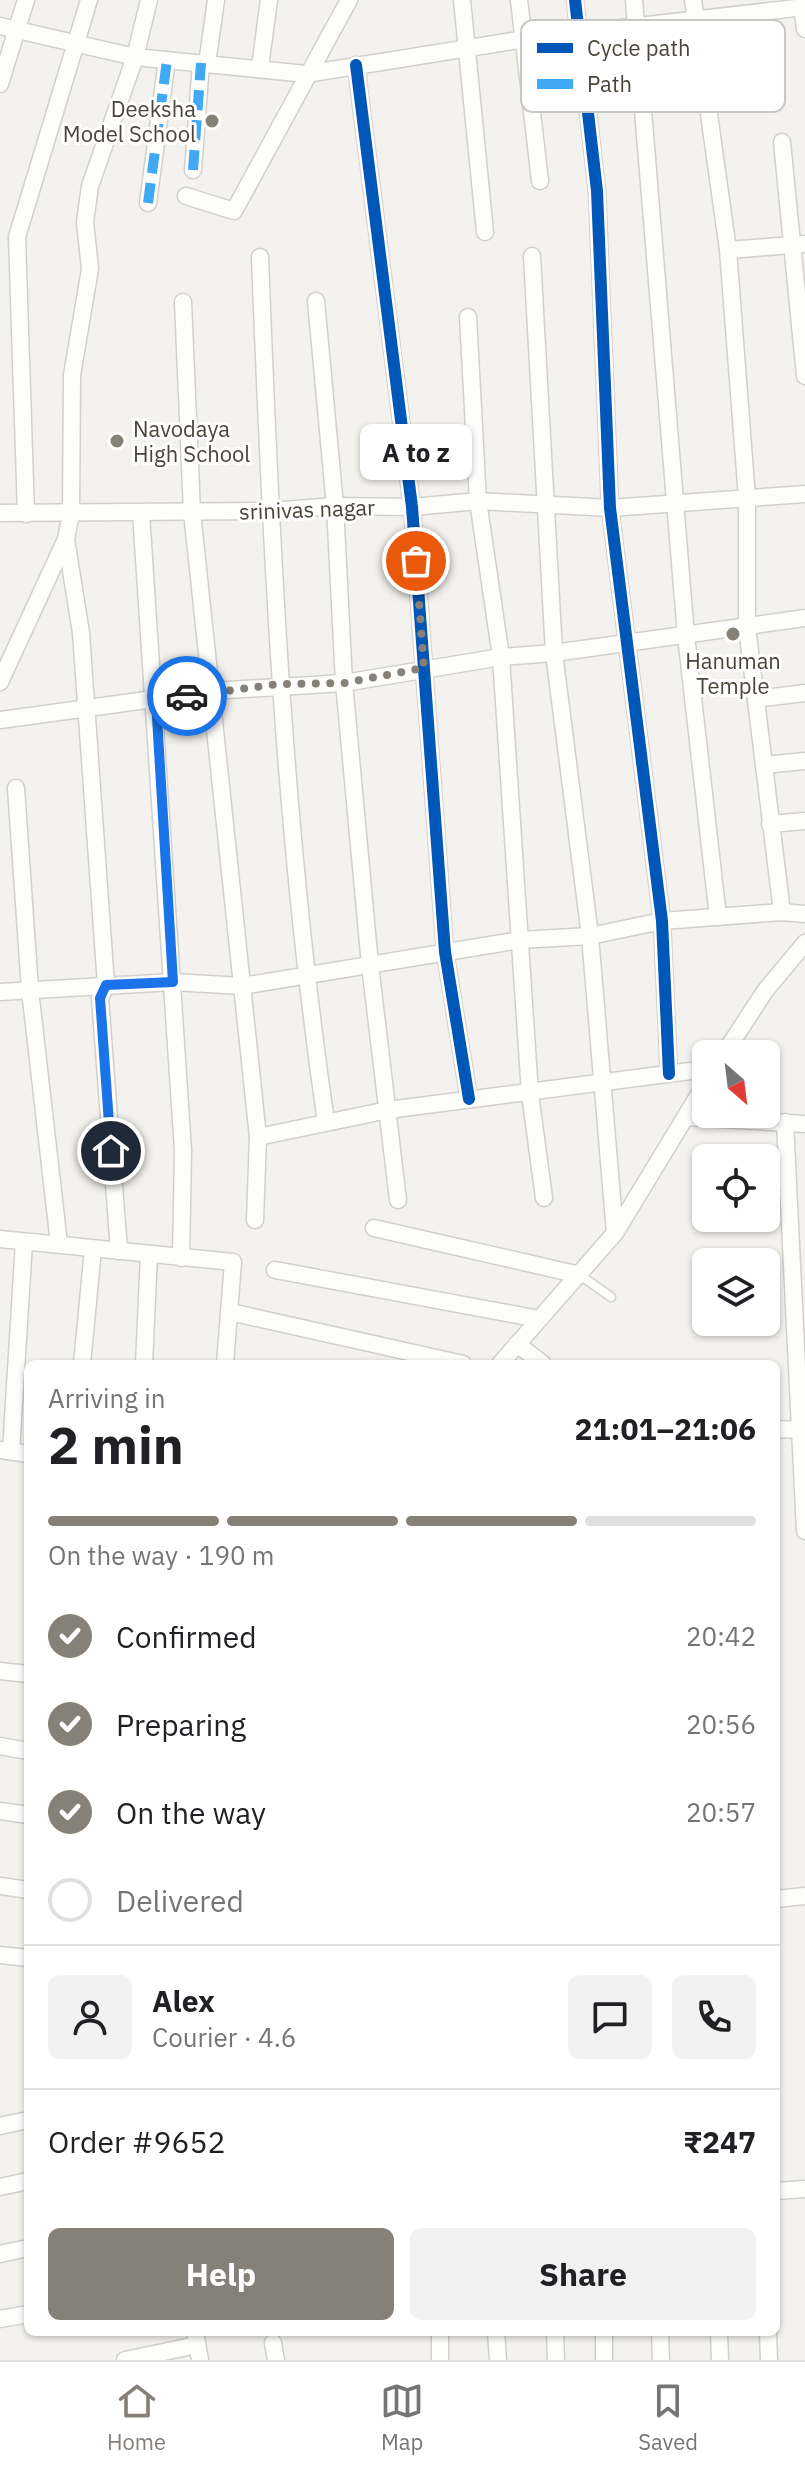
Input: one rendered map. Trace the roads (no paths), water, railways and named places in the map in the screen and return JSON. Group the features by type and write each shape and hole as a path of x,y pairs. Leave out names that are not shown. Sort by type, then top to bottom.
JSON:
{"street":[{"path":"0,84 7,27 26,0"},
{"path":"26,514 17,237 89,0"},
{"path":"0,682 66,539 71,514 72,375 90,269 85,222 90,186 135,57 149,0"},
{"path":"193,170 204,64 216,0"},
{"path":"260,67 269,0"},
{"path":"186,196 234,211 349,0"},
{"path":"462,0 485,232"},
{"path":"519,0 522,20"},
{"path":"575,0 577,20"},
{"path":"634,0 636,20"},
{"path":"693,0 695,20"},
{"path":"703,20 804,7 805,29"},
{"path":"7,27 135,57 260,67 306,74 521,40"},
{"path":"148,203 167,60"},
{"path":"356,65 412,507 445,952 469,1099"},
{"path":"533,112 540,181"},
{"path":"588,112 597,191 610,508 662,921 669,1074"},
{"path":"644,112 686,636 718,917"},
{"path":"708,112 728,250 747,498 747,627 782,912"},
{"path":"782,142 798,244 805,376"},
{"path":"728,250 798,244"},
{"path":"532,256 554,653 590,936 615,1233"},
{"path":"260,257 279,684 305,977 326,1122"},
{"path":"316,301 335,506 344,683 370,965 398,1200"},
{"path":"183,302 192,512 258,1137 255,1220"},
{"path":"468,317 478,501 501,657 530,1094 544,1198"},
{"name":"srinivas nagar","path":"0,513 270,511 335,506 412,507 478,501 548,502 610,508 805,494"},
{"path":"141,513 156,701 183,1151 181,1258"},
{"path":"66,539 81,633 106,985 100,998 119,1251"},
{"path":"0,720 212,691 279,684 344,683 501,657 554,653 805,618"},
{"path":"756,699 805,693"},
{"path":"764,765 805,761"},
{"path":"16,788 30,990 59,1244"},
{"path":"770,824 805,821"},
{"path":"0,992 173,982 242,986 520,940 590,936 662,921 782,912 805,914"},
{"path":"733,1040 765,991 805,943"},
{"path":"258,1137 388,1110 692,1071"},
{"path":"503,1360 615,1233 692,1107"},
{"path":"686,1117 805,1124"},
{"path":"785,1122 805,1531"},
{"path":"374,1228 580,1275"},
{"path":"0,1239 233,1262 225,1360"},
{"path":"5,1450 24,1242"},
{"path":"82,1360 93,1249"},
{"path":"144,1360 149,1254"},
{"path":"275,1270 539,1319"},
{"path":"230,1312 445,1360"},
{"path":"517,1344 538,1360"},
{"path":"780,1429 802,1430"},
{"path":"0,1671 24,1674"},
{"path":"0,1746 24,1750"},
{"path":"0,1811 24,1814"},
{"path":"0,1886 24,1889"},
{"path":"780,1899 805,1896"},
{"path":"0,1955 24,1958"},
{"path":"0,2126 24,2121"},
{"path":"0,2187 24,2182"},
{"path":"780,2191 805,2189"},
{"path":"0,2254 24,2249"},
{"path":"0,2319 24,2315"},
{"path":"440,2336 440,2360"},
{"path":"496,2336 498,2360"},
{"path":"555,2336 556,2360"},
{"path":"604,2336 604,2360"},
{"path":"660,2336 661,2360"},
{"path":"719,2336 720,2360"},
{"path":"768,2336 769,2360"},
{"path":"125,2360 197,2346"}],"lane":[{"path":"580,1275 611,1297"}],"place":[{"name":"Deeksha Model School","path":"212,121"},
{"name":"Navodaya High School","path":"117,441"},
{"name":"A to z","path":"416,561"},
{"name":"Hanuman Temple","path":"733,634"}]}
